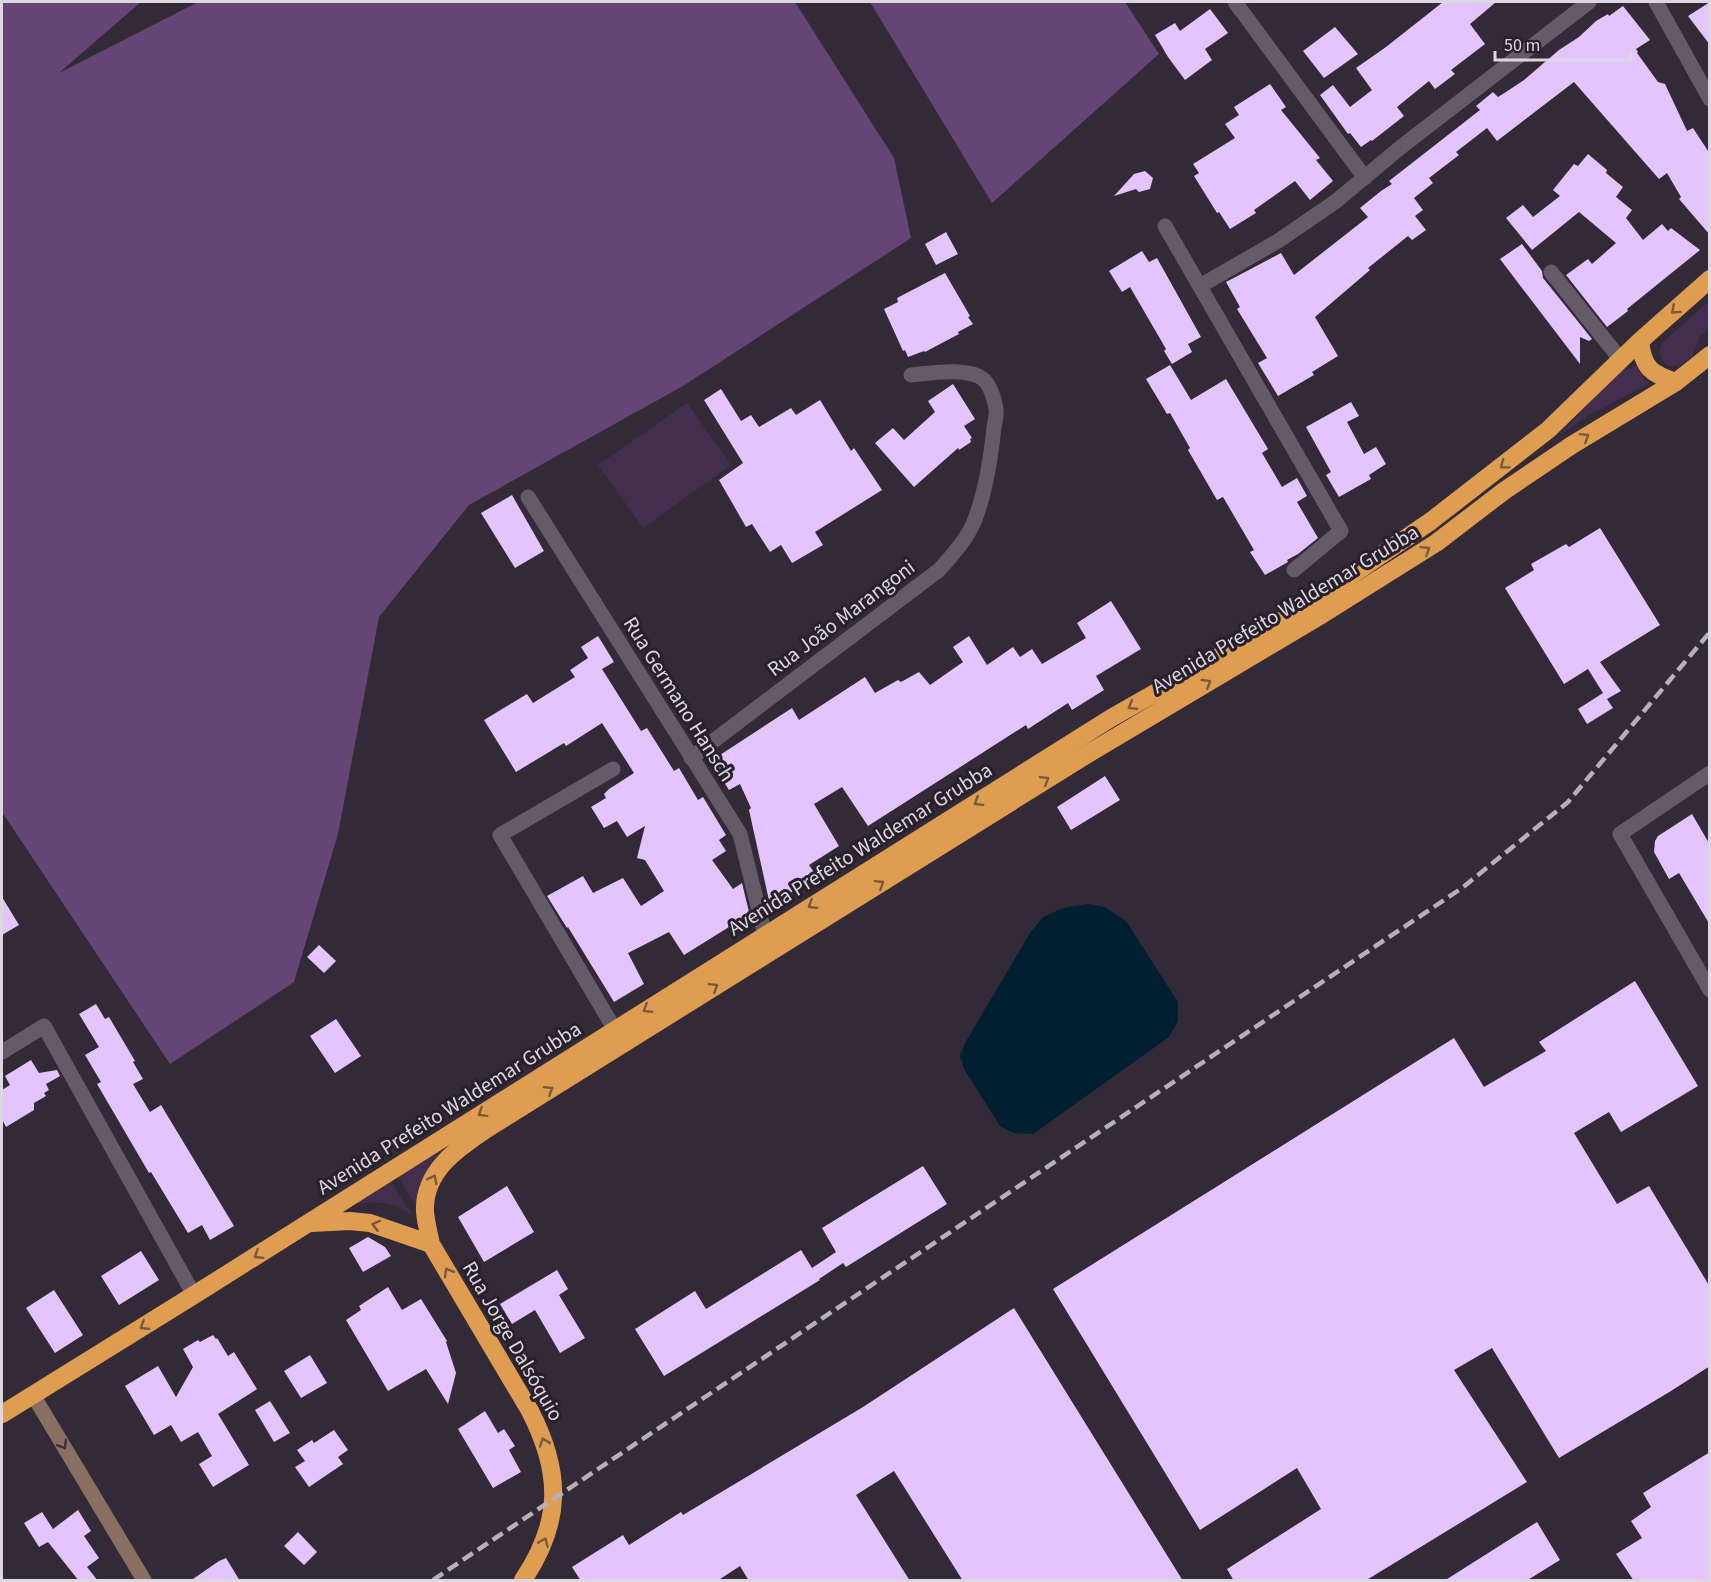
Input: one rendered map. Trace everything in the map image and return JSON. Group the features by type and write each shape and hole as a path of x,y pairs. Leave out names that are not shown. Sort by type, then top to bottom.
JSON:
{"highway":[{"name":"Avenida Prefeito Waldemar Grubba","path":"2,1414 1112,718 1278,623 1362,568 1431,521 1548,430 1640,341 1710,279"},
{"path":"1640,341 1641,354 1650,370 1658,376 1676,382"},
{"name":"Avenida Prefeito Waldemar Grubba","path":"448,1157 488,1128 1091,752 1323,614 1436,543 1504,491 1676,382 1710,355"},
{"name":"Rua Jorge Dalsóquio","path":"448,1157 436,1172 426,1193 425,1213 431,1244 525,1402 541,1432 549,1456 553,1499 547,1534 523,1581"},
{"path":"308,1223 350,1221 370,1223 431,1244"}],"main road":[{"path":"33,1395 144,1581"}],"street":[{"path":"1235,2 1365,178"},
{"path":"1200,286 1278,242 1328,207 1401,147 1588,2"},
{"path":"1656,2 1710,99"},
{"path":"1165,226 1341,531 1294,570"},
{"path":"1551,272 1621,360"},
{"name":"Rua João Marangoni","path":"691,758 939,570 953,555 974,523 993,442 996,409 991,392 984,380 968,372 911,375"},
{"name":"Rua Germano Hansch","path":"528,497 740,834 765,935"},
{"path":"613,769 500,835 615,1030"},
{"path":"1710,773 1620,834 1710,990"},
{"path":"2,1052 44,1026 194,1295"}],"shaded area":[{"path":"2,2 141,2 59,73 198,2 795,2 894,158 911,238 683,386 469,505 379,617 338,834 294,982 170,1064 2,812"},
{"path":"870,2 1125,2 1159,54 992,203"},
{"path":"1709,301 1709,328 1699,337 1693,355 1679,366 1669,366 1660,356 1662,343"},
{"path":"1636,366 1649,384 1589,415 1558,436 1620,371"},
{"path":"687,403 731,465 643,528 598,465"},
{"path":"447,1147 433,1162 420,1212 398,1177"},
{"path":"391,1182 413,1216 393,1205 356,1204"}],"water":[{"path":"1088,904 1105,907 1126,921 1178,1002 1178,1021 1169,1037 1033,1134 1014,1133 1000,1126 964,1069 960,1056 965,1043 1030,933 1043,917 1063,908"}],"building":[{"path":"1443,2 1496,2 1470,24 1485,44 1451,70 1455,74 1435,89 1429,81 1397,107 1404,116 1361,147 1350,133 1348,134 1320,95 1333,85 1350,107 1372,90 1356,68"},
{"path":"1710,2 1710,45 1688,16"},
{"path":"1623,6 1650,40 1636,49 1637,53 1658,82 1665,84 1687,131 1693,128 1710,154 1710,235 1679,199 1681,197 1667,173 1659,179 1574,82 1497,141 1487,128 1456,152 1459,155 1429,178 1433,183 1414,198 1423,210 1415,216 1426,230 1412,240 1408,236 1368,268 1370,270 1315,317 1338,356 1312,372 1314,375 1278,396 1258,363 1267,358 1237,309 1240,307 1226,282 1281,253 1294,275 1368,217 1360,208 1392,184 1389,181 1480,110 1476,106 1493,92 1498,97 1506,92 1579,37 1596,21 1608,14 1609,16"},
{"path":"1210,9 1228,33 1205,49 1212,60 1185,80 1155,35 1175,23 1180,31"},
{"path":"1335,27 1358,54 1324,78 1303,51"},
{"path":"1270,84 1286,107 1281,110 1320,158 1316,160 1333,181 1310,200 1295,181 1254,210 1256,213 1230,229 1194,176 1199,173 1193,164 1235,138 1225,124 1239,115 1234,107"},
{"path":"1588,154 1623,187 1616,197 1632,210 1626,218 1643,240 1662,224 1668,231 1671,228 1700,250 1607,327 1566,275 1588,259 1592,264 1616,243 1579,212 1532,250 1506,218 1523,205 1533,217 1560,196 1553,190 1574,164 1578,166"},
{"path":"1145,171 1153,178 1150,189 1139,192 1136,189 1114,196 1134,174"},
{"path":"946,232 958,254 936,265 925,244"},
{"path":"1522,244 1542,271 1543,278 1592,339 1589,341 1580,337 1580,364 1500,259"},
{"path":"1142,251 1149,262 1157,258 1201,337 1188,344 1192,352 1172,364 1164,351 1166,349 1130,287 1122,292 1109,271"},
{"path":"945,273 973,324 925,352 908,357 884,309 898,302 897,298"},
{"path":"1170,365 1191,400 1226,379 1268,449 1262,453 1282,487 1297,478 1307,496 1297,502 1318,538 1287,560 1288,562 1265,575 1250,552 1254,550 1223,497 1217,500 1170,413 1167,414 1146,379"},
{"path":"953,384 975,419 964,426 972,438 971,442 959,450 958,448 914,487 875,443 893,428 904,440 935,412 928,401"},
{"path":"721,389 741,421 751,415 759,427 791,408 796,415 820,400 851,451 854,448 882,490 815,532 823,545 792,563 781,545 770,552 752,524 746,527 719,480 743,463 704,400"},
{"path":"1351,402 1359,416 1347,422 1364,454 1376,447 1386,464 1369,475 1371,479 1339,497 1326,475 1331,472 1306,427"},
{"path":"512,495 544,551 515,568 481,513"},
{"path":"1600,528 1660,625 1600,662 1621,691 1607,699 1613,708 1587,724 1578,709 1603,693 1588,669 1564,684 1505,588 1534,570 1531,564 1566,544 1569,547"},
{"path":"1111,601 1141,649 1096,676 1104,690 1072,710 1068,703 1028,729 1026,725 868,826 842,787 814,804 839,846 809,865 817,877 770,905 749,810 751,808 740,784 729,790 715,768 715,762 720,755 792,708 799,720 865,677 875,693 898,680 901,682 919,672 930,685 963,662 953,647 969,636 987,665 1013,647 1020,657 1032,649 1042,664 1086,638 1077,623"},
{"path":"598,636 614,662 602,669 641,731 647,728 674,771 679,768 698,800 703,797 726,835 719,840 726,851 712,860 733,889 742,883 750,916 684,955 669,932 628,953 644,984 614,1002 547,896 583,876 593,893 623,878 641,906 664,891 645,860 637,858 645,826 627,837 617,821 604,828 591,807 606,798 604,794 609,789 634,773 602,723 566,746 564,743 516,772 484,720 527,694 533,703 575,677 570,670 588,658 581,647"},
{"path":"1105,776 1120,800 1071,830 1057,807"},
{"path":"1692,814 1710,845 1710,925 1679,873 1669,879 1654,852 1658,836"},
{"path":"2,897 19,925 2,935"},
{"path":"319,945 336,961 324,973 307,957"},
{"path":"1635,981 1698,1086 1621,1132 1609,1112 1574,1133 1617,1204 1649,1186 1710,1287 1710,1366 1559,1458 1492,1348 1454,1370 1527,1482 1365,1581 1234,1581 1227,1569 1321,1509 1297,1468 1200,1530 1053,1289 1454,1038 1484,1087 1546,1051 1539,1042"},
{"path":"96,1004 105,1019 109,1017 135,1061 133,1062 143,1079 133,1084 150,1112 161,1105 234,1226 210,1240 202,1225 188,1233 151,1172 149,1173 97,1084 101,1082 85,1055 99,1047 79,1014"},
{"path":"336,1019 361,1056 335,1073 310,1036"},
{"path":"31,1060 39,1073 57,1070 60,1076 46,1084 49,1090 44,1093 46,1096 34,1103 34,1110 6,1127 2,1119 2,1090 10,1085 5,1076"},
{"path":"923,1166 947,1204 846,1267 843,1263 820,1280 664,1376 635,1329 695,1291 706,1309 801,1250 812,1268 836,1252 822,1228"},
{"path":"507,1186 534,1232 484,1262 458,1217"},
{"path":"368,1237 385,1247 391,1256 363,1272 349,1248"},
{"path":"141,1251 159,1280 119,1305 101,1276"},
{"path":"557,1270 568,1289 559,1295 585,1338 560,1353 535,1310 512,1324 500,1304"},
{"path":"388,1287 402,1310 421,1299 447,1341 456,1373 448,1404 426,1369 388,1391 346,1320 361,1310 359,1306"},
{"path":"54,1290 83,1335 55,1353 26,1308"},
{"path":"1014,1308 1183,1581 963,1581 894,1471 856,1495 910,1581 749,1581 740,1566 717,1581 581,1581 572,1567 623,1535 629,1545 681,1512 683,1515 863,1407"},
{"path":"213,1335 228,1356 234,1352 257,1389 218,1414 249,1465 213,1487 199,1464 212,1456 198,1432 181,1442 171,1425 154,1435 125,1386 158,1366 176,1397 193,1367 183,1349 198,1340 200,1342"},
{"path":"310,1355 327,1383 301,1398 284,1371"},
{"path":"270,1401 290,1433 274,1442 255,1410"},
{"path":"485,1411 498,1433 504,1429 515,1446 509,1450 521,1472 493,1488 458,1429"},
{"path":"334,1430 348,1450 338,1457 343,1464 309,1487 295,1467 305,1461 297,1450 312,1440 314,1443"},
{"path":"1710,1452 1710,1581 1634,1581 1616,1554 1642,1538 1631,1521 1651,1507 1643,1493"},
{"path":"78,1510 91,1531 84,1536 99,1558 87,1567 98,1581 79,1581 48,1542 39,1547 24,1523 42,1512 53,1529"},
{"path":"1537,1522 1560,1560 1526,1581 1444,1581"},
{"path":"298,1532 317,1552 304,1565 284,1546"},
{"path":"226,1558 240,1581 190,1581 219,1561"}],"railway":[{"path":"433,1580 1462,888 1568,802 1710,632"}]}
